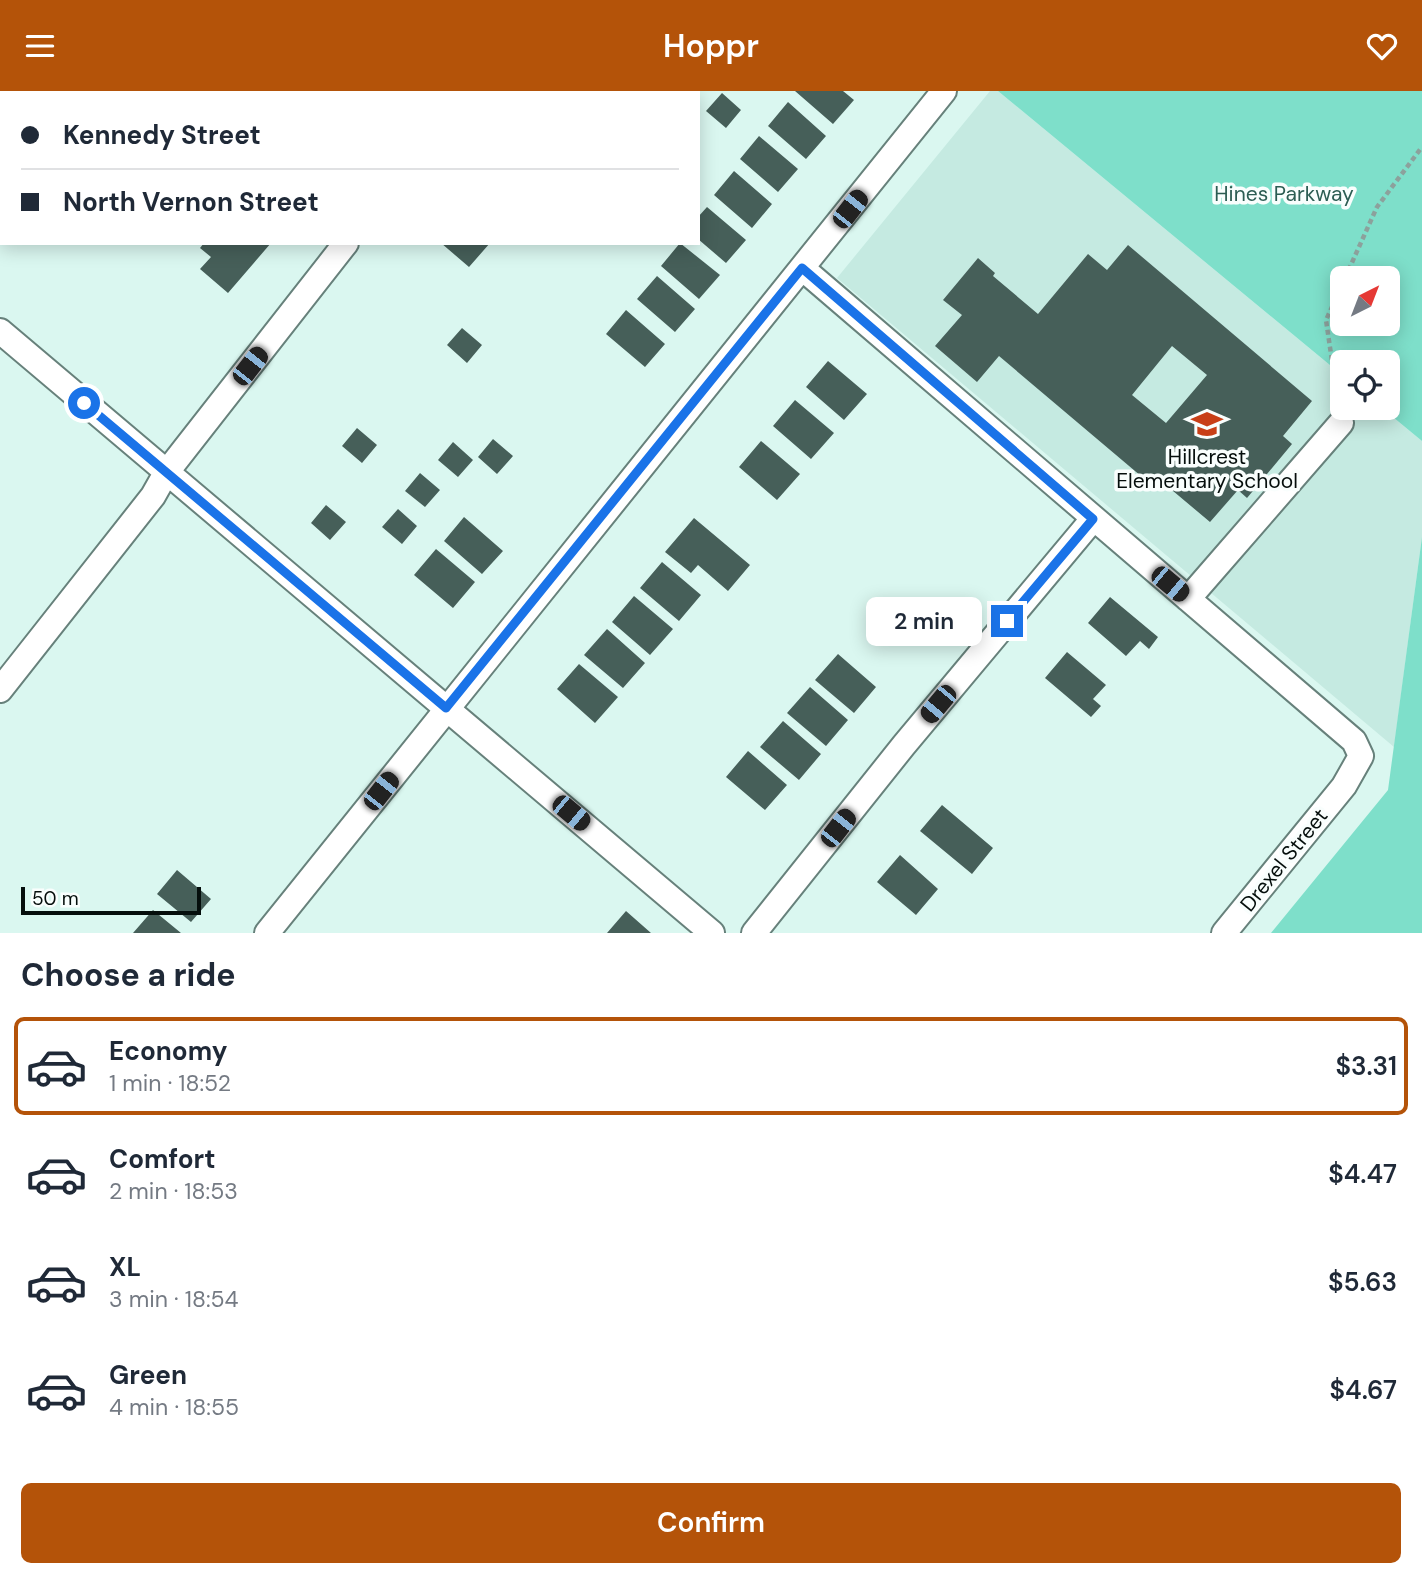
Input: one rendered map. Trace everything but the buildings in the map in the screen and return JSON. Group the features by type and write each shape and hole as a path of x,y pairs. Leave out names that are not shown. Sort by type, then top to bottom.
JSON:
{"street":[{"path":"267,933 944,91"},
{"path":"0,691 344,245"},
{"path":"802,268 1188,600 1341,423"},
{"path":"0,331 712,933"},
{"path":"754,933 904,745 1093,519"},
{"name":"Drexel Street","path":"1188,600 1354,741 1361,756 1344,786 1224,933"}],"path":[{"path":"1350,266 1377,207 1422,147"},
{"path":"1330,311 1326,320 1341,423"}],"shaded area":[{"name":"Hillcrest Elementary School","path":"990,91 998,91 1330,365 1330,420 1397,420 1422,441 1422,537 1394,747 837,278"}],"green space":[{"name":"Hines Parkway","path":"998,91 1422,91 1422,441 1397,420 1400,420 1400,350 1330,350 1330,365"},
{"path":"1422,537 1422,933 1271,933 1388,790"}],"place":[{"name":"Hillcrest Elementary School","path":"1207,424"}],"route":[{"path":"84,403 446,708 802,268 1093,519 1007,621"}]}
